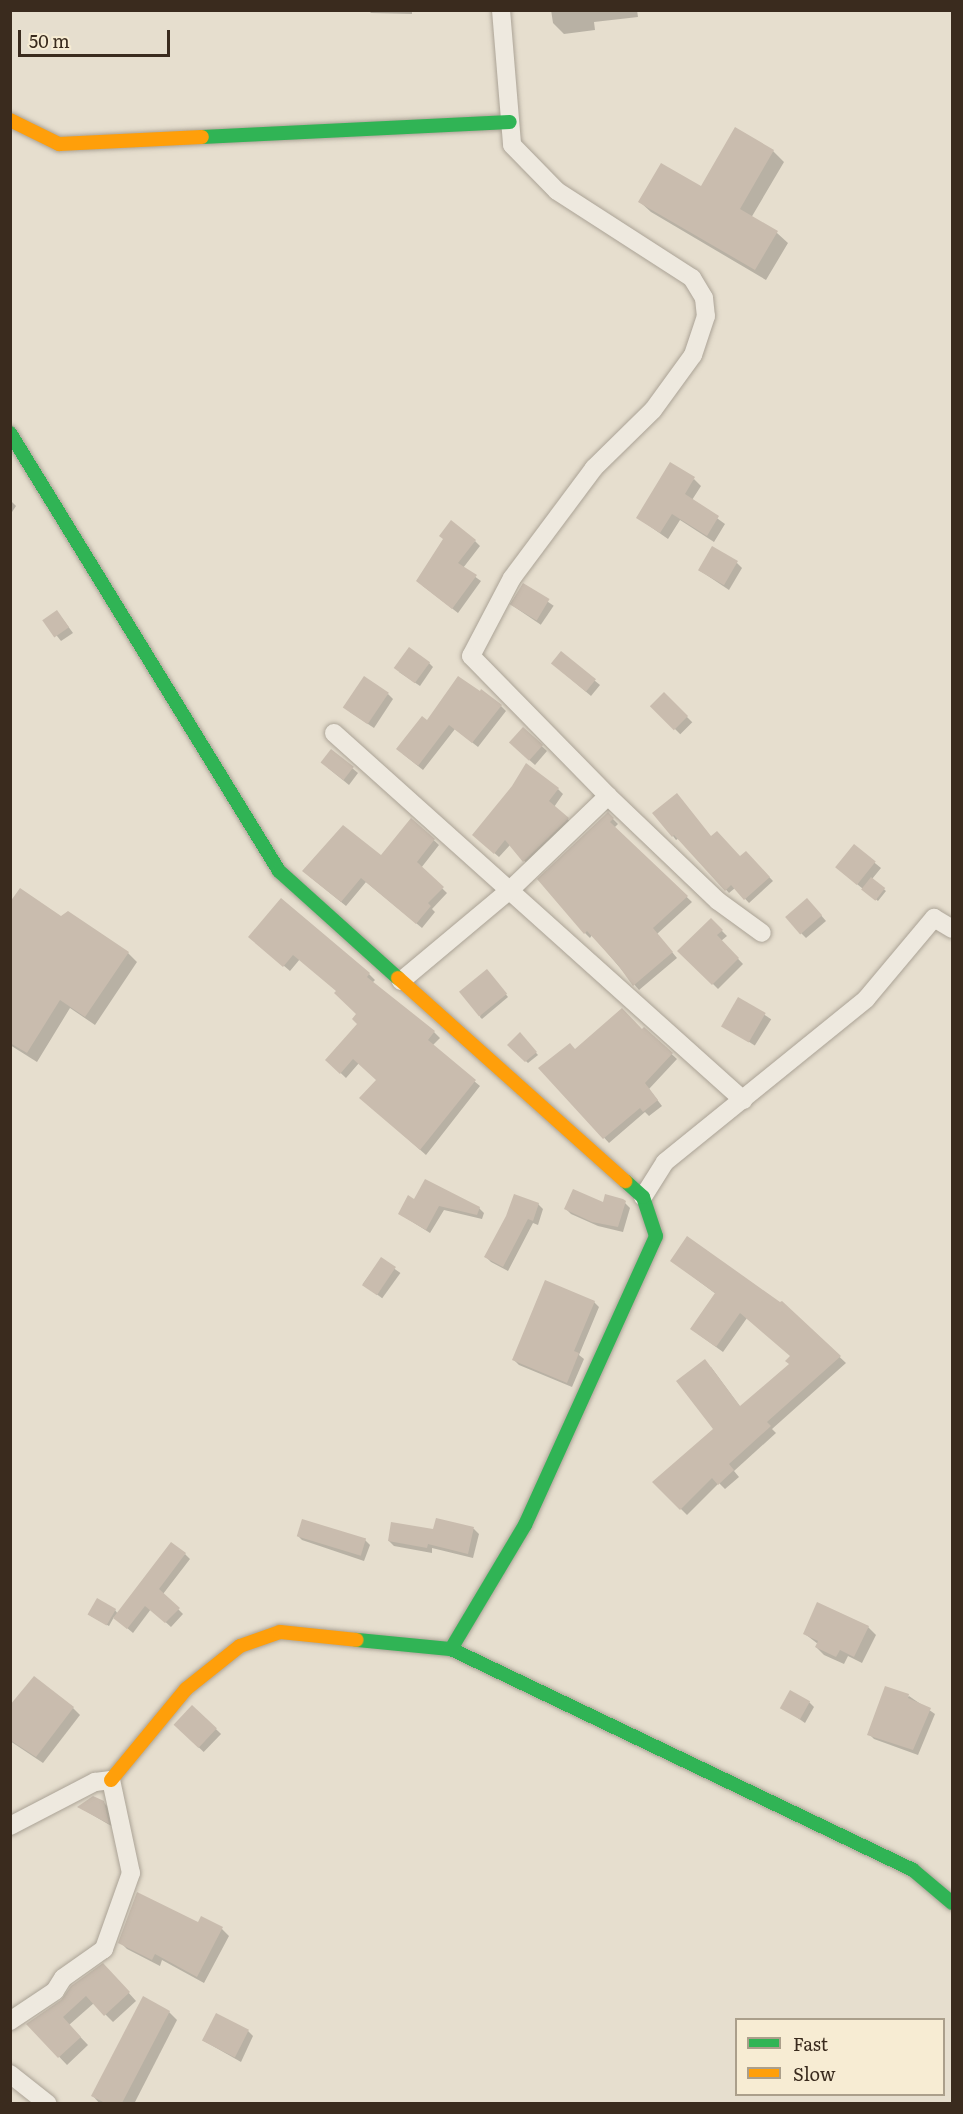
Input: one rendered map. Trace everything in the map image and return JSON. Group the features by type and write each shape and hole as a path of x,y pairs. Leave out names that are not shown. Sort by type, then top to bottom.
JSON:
{"street":[{"path":"501,10 512,145 557,191 692,278 704,298 706,316 693,355 653,410 594,468 518,569 471,656 609,796 718,901 762,933"},
{"path":"10,120 59,144 510,122"},
{"path":"10,433 279,871 643,1197 656,1236 652,1246 525,1525 451,1649"},
{"path":"334,733 743,1100"},
{"path":"401,981 510,890 609,796"},
{"path":"643,1197 665,1162 866,999 934,918 952,929"},
{"path":"10,1826 95,1782 111,1780 186,1689 240,1646 280,1632 451,1649 913,1870 952,1903"},
{"path":"10,2021 55,1991 63,1978 104,1949 131,1874 111,1780"},
{"path":"10,2074 48,2103"}],"building":[{"path":"735,127 774,150 740,209 778,231 755,270 638,202 661,163 701,186"},
{"path":"670,462 695,477 685,494 719,516 707,536 672,514 660,533 636,518"},
{"path":"451,520 476,540 458,563 477,575 452,609 416,581 443,539 439,536"},
{"path":"712,546 738,561 724,585 698,570"},
{"path":"523,583 550,599 537,620 510,604"},
{"path":"57,610 69,627 54,638 42,620"},
{"path":"409,647 430,662 415,683 394,668"},
{"path":"561,651 596,679 586,692 551,663"},
{"path":"364,676 389,693 368,724 343,708"},
{"path":"458,676 480,691 481,689 502,705 472,743 449,725 418,766 396,749 422,716 427,720"},
{"path":"664,692 688,716 674,730 650,706"},
{"path":"523,727 543,745 529,761 509,743"},
{"path":"331,749 354,767 343,780 321,762"},
{"path":"526,763 559,788 549,801 569,818 523,862 505,840 494,854 472,835 512,786"},
{"path":"677,793 711,836 717,831 740,856 746,851 770,877 744,900 731,885 725,891 652,813"},
{"path":"608,812 614,818 610,822 688,896 653,928 673,952 633,986 618,965 587,931 584,934 537,879"},
{"path":"411,818 435,839 417,862 444,887 428,903 431,906 416,924 361,878 341,902 302,871 343,825 381,855"},
{"path":"854,844 876,862 857,885 835,867"},
{"path":"871,877 885,888 875,901 861,890"},
{"path":"20,888 61,916 68,911 129,952 85,1017 60,1000 27,1053 10,1043 10,902"},
{"path":"281,898 370,973 367,977 435,1031 428,1040 476,1080 420,1150 359,1098 376,1080 353,1059 340,1074 325,1060 357,1024 352,1019 356,1014 334,993 336,991 293,955 283,967 248,937"},
{"path":"807,898 822,915 800,934 785,917"},
{"path":"711,918 723,930 717,935 739,958 712,985 677,951"},
{"path":"487,969 507,994 479,1017 459,992"},
{"path":"738,997 766,1013 749,1042 721,1026"},
{"path":"622,1008 642,1029 644,1027 673,1053 645,1083 658,1100 643,1112 640,1108 603,1139 538,1068 570,1043 575,1049"},
{"path":"520,1032 537,1052 525,1062 507,1045"},
{"path":"425,1179 480,1207 477,1215 439,1206 426,1230 398,1214 408,1195 414,1199"},
{"path":"573,1189 603,1202 605,1194 626,1201 618,1227 592,1222 564,1209"},
{"path":"514,1194 539,1203 533,1221 528,1219 503,1267 484,1257 506,1216"},
{"path":"687,1236 780,1302 782,1301 841,1356 767,1422 771,1426 729,1464 734,1470 718,1485 712,1478 680,1510 652,1482 713,1429 676,1381 705,1359 740,1406 789,1364 785,1361 790,1356 740,1313 716,1347 690,1329 715,1293 670,1261"},
{"path":"381,1257 396,1267 377,1295 362,1285"},
{"path":"545,1280 595,1301 574,1351 579,1353 567,1383 512,1360"},
{"path":"436,1518 474,1527 468,1554 428,1544 427,1548 388,1541 391,1522 433,1529"},
{"path":"302,1519 366,1539 361,1556 297,1536"},
{"path":"171,1542 186,1553 159,1589 180,1608 165,1623 145,1606 127,1629 113,1618"},
{"path":"97,1598 116,1609 107,1625 88,1614"},
{"path":"817,1602 869,1626 854,1657 840,1650 836,1657 815,1647 818,1641 803,1634"},
{"path":"34,1676 74,1707 36,1757 10,1740 10,1705"},
{"path":"885,1686 909,1694 908,1698 931,1708 913,1750 867,1735"},
{"path":"790,1690 810,1701 800,1720 780,1708"},
{"path":"192,1705 217,1728 198,1748 174,1725"},
{"path":"93,1796 104,1801 109,1824 77,1807"},
{"path":"137,1892 198,1922 201,1916 223,1927 197,1977 155,1954 152,1960 118,1943"},
{"path":"103,1963 130,1992 104,2016 86,1996 63,2017 81,2037 58,2058 26,2024 61,2000 71,1986"},
{"path":"143,1996 170,2011 122,2103 105,2103 91,2096"},
{"path":"216,2013 249,2030 235,2057 202,2041"}],"traffic: fast":[{"path":"202,137 510,122"},
{"path":"10,433 279,871 398,978"},
{"path":"451,1649 525,1525 656,1236 643,1197 625,1181"},
{"path":"357,1640 451,1649 913,1870 952,1903"}],"traffic: slow":[{"path":"10,120 59,144 202,137"},
{"path":"398,978 625,1181"},
{"path":"111,1780 186,1689 240,1646 280,1632 357,1640"}]}
